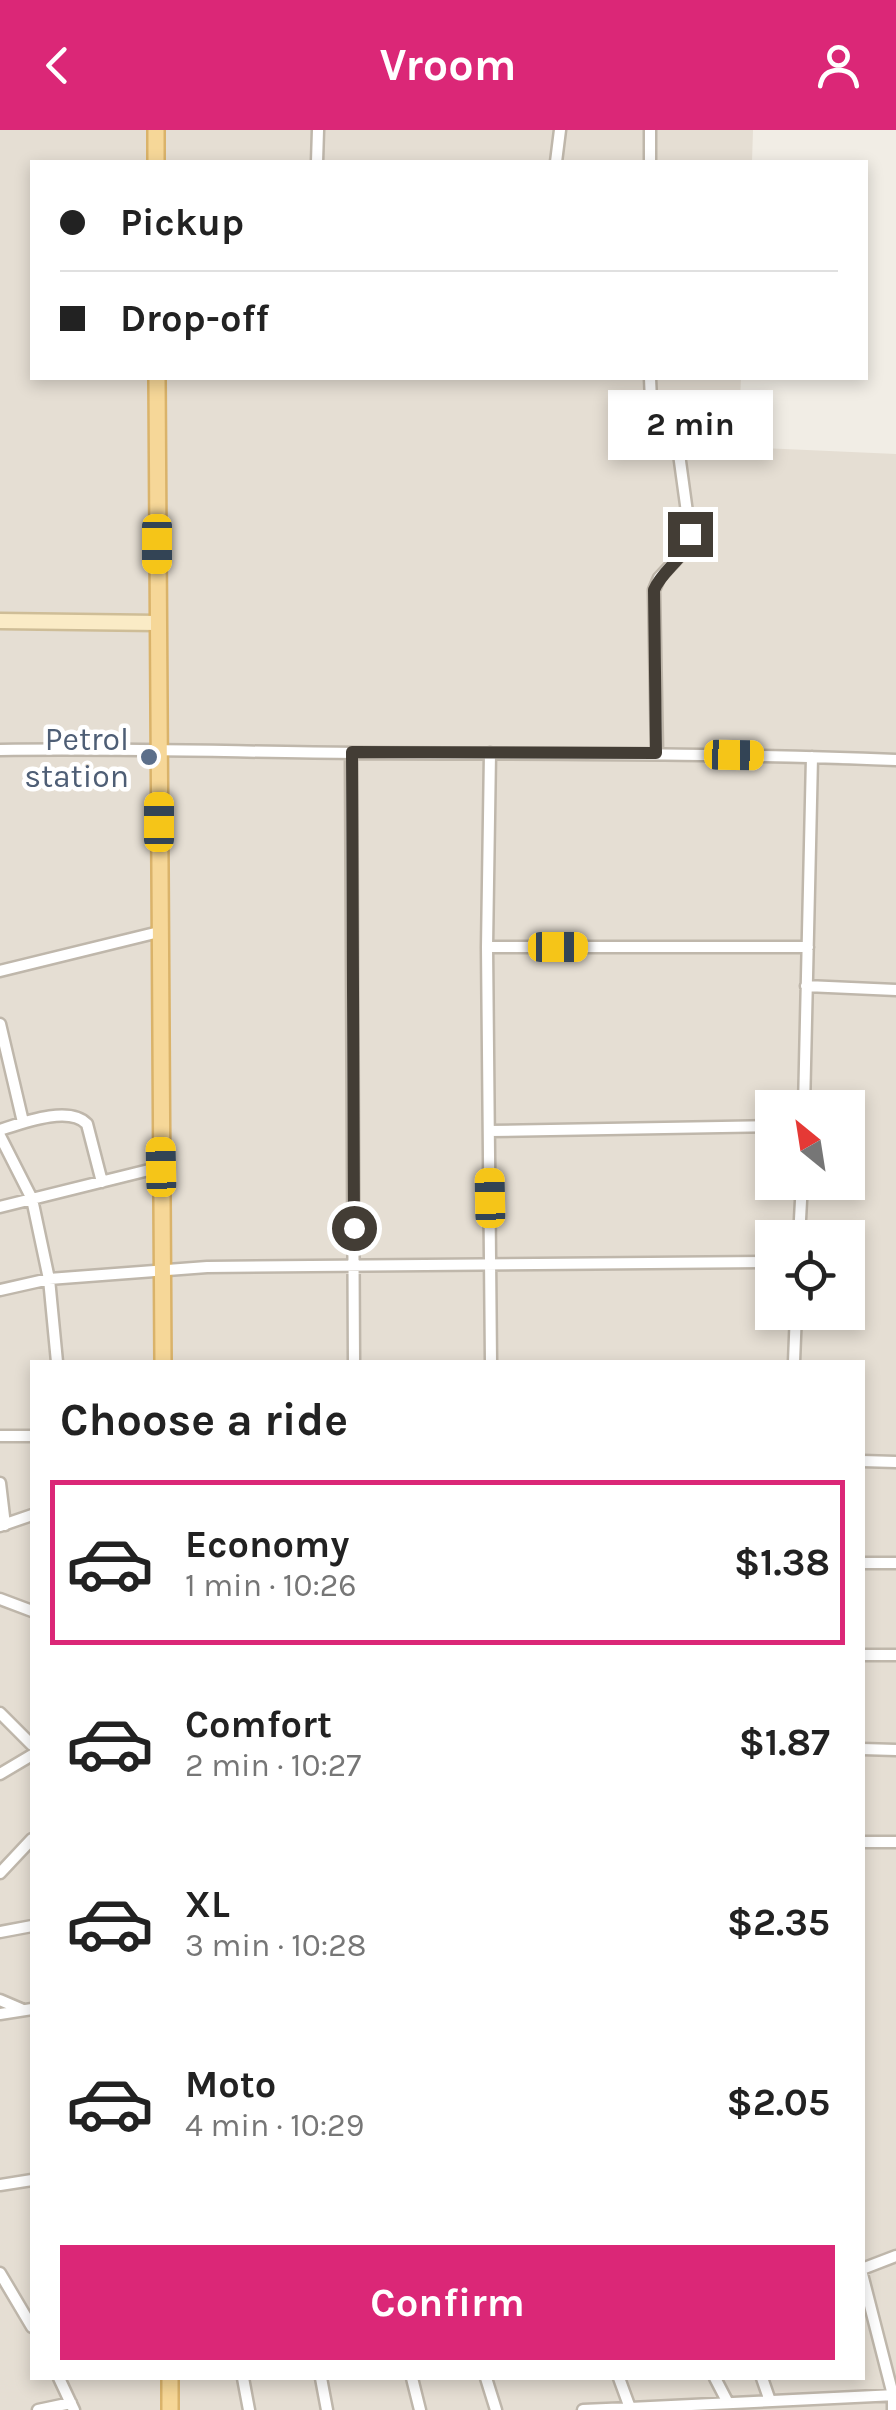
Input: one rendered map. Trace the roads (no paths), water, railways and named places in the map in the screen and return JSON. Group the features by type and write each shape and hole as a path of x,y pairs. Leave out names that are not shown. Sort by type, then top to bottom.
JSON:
{"main road":[{"path":"156,130 156,160"},
{"path":"157,380 162,1360"},
{"path":"170,2380 170,2410"}],"street":[{"path":"316,160 318,130"},
{"path":"556,160 560,130"},
{"path":"650,130 650,160"},
{"path":"650,380 652,424 679,454 690,534 687,548 659,578 654,590 656,753"},
{"path":"0,621 157,623"},
{"path":"0,750 656,753 896,760"},
{"path":"352,752 354,1360"},
{"path":"490,753 487,947 491,1360"},
{"path":"804,1090 812,757"},
{"path":"0,971 160,932"},
{"path":"487,947 808,947"},
{"path":"806,986 896,990"},
{"path":"0,1024 23,1122"},
{"path":"57,1360 49,1279 32,1199 0,1133 23,1122 81,1117 87,1124 102,1182"},
{"path":"488,1131 755,1126"},
{"path":"0,1207 161,1167"},
{"path":"0,1290 49,1279 162,1268 755,1262"},
{"path":"794,1360 795,1330"},
{"path":"0,1436 30,1436"},
{"path":"865,1461 896,1462"},
{"path":"0,1483 2,1526 30,1516"},
{"path":"865,1564 896,1562"},
{"path":"0,1599 30,1610"},
{"path":"865,1655 896,1655"},
{"path":"0,1713 30,1744"},
{"path":"865,1750 896,1750"},
{"path":"0,1774 30,1756"},
{"path":"0,1873 30,1841"},
{"path":"865,1842 896,1842"},
{"path":"0,1932 30,1926"},
{"path":"0,2000 27,2009"},
{"path":"0,2014 27,2009"},
{"path":"0,2184 30,2180"},
{"path":"865,2270 896,2256"},
{"path":"0,2273 30,2324"},
{"path":"865,2282 895,2395 893,2410"},
{"path":"38,2410 73,2406 60,2380"},
{"path":"243,2380 248,2410"},
{"path":"321,2380 327,2410"},
{"path":"412,2380 420,2410"},
{"path":"487,2380 496,2410"},
{"path":"620,2380 630,2408"},
{"path":"716,2380 728,2403"},
{"path":"763,2380 770,2401"},
{"path":"583,2410 728,2403 744,2406 770,2401 895,2395"}],"place":[{"name":"Petrol station","path":"149,757"}]}
